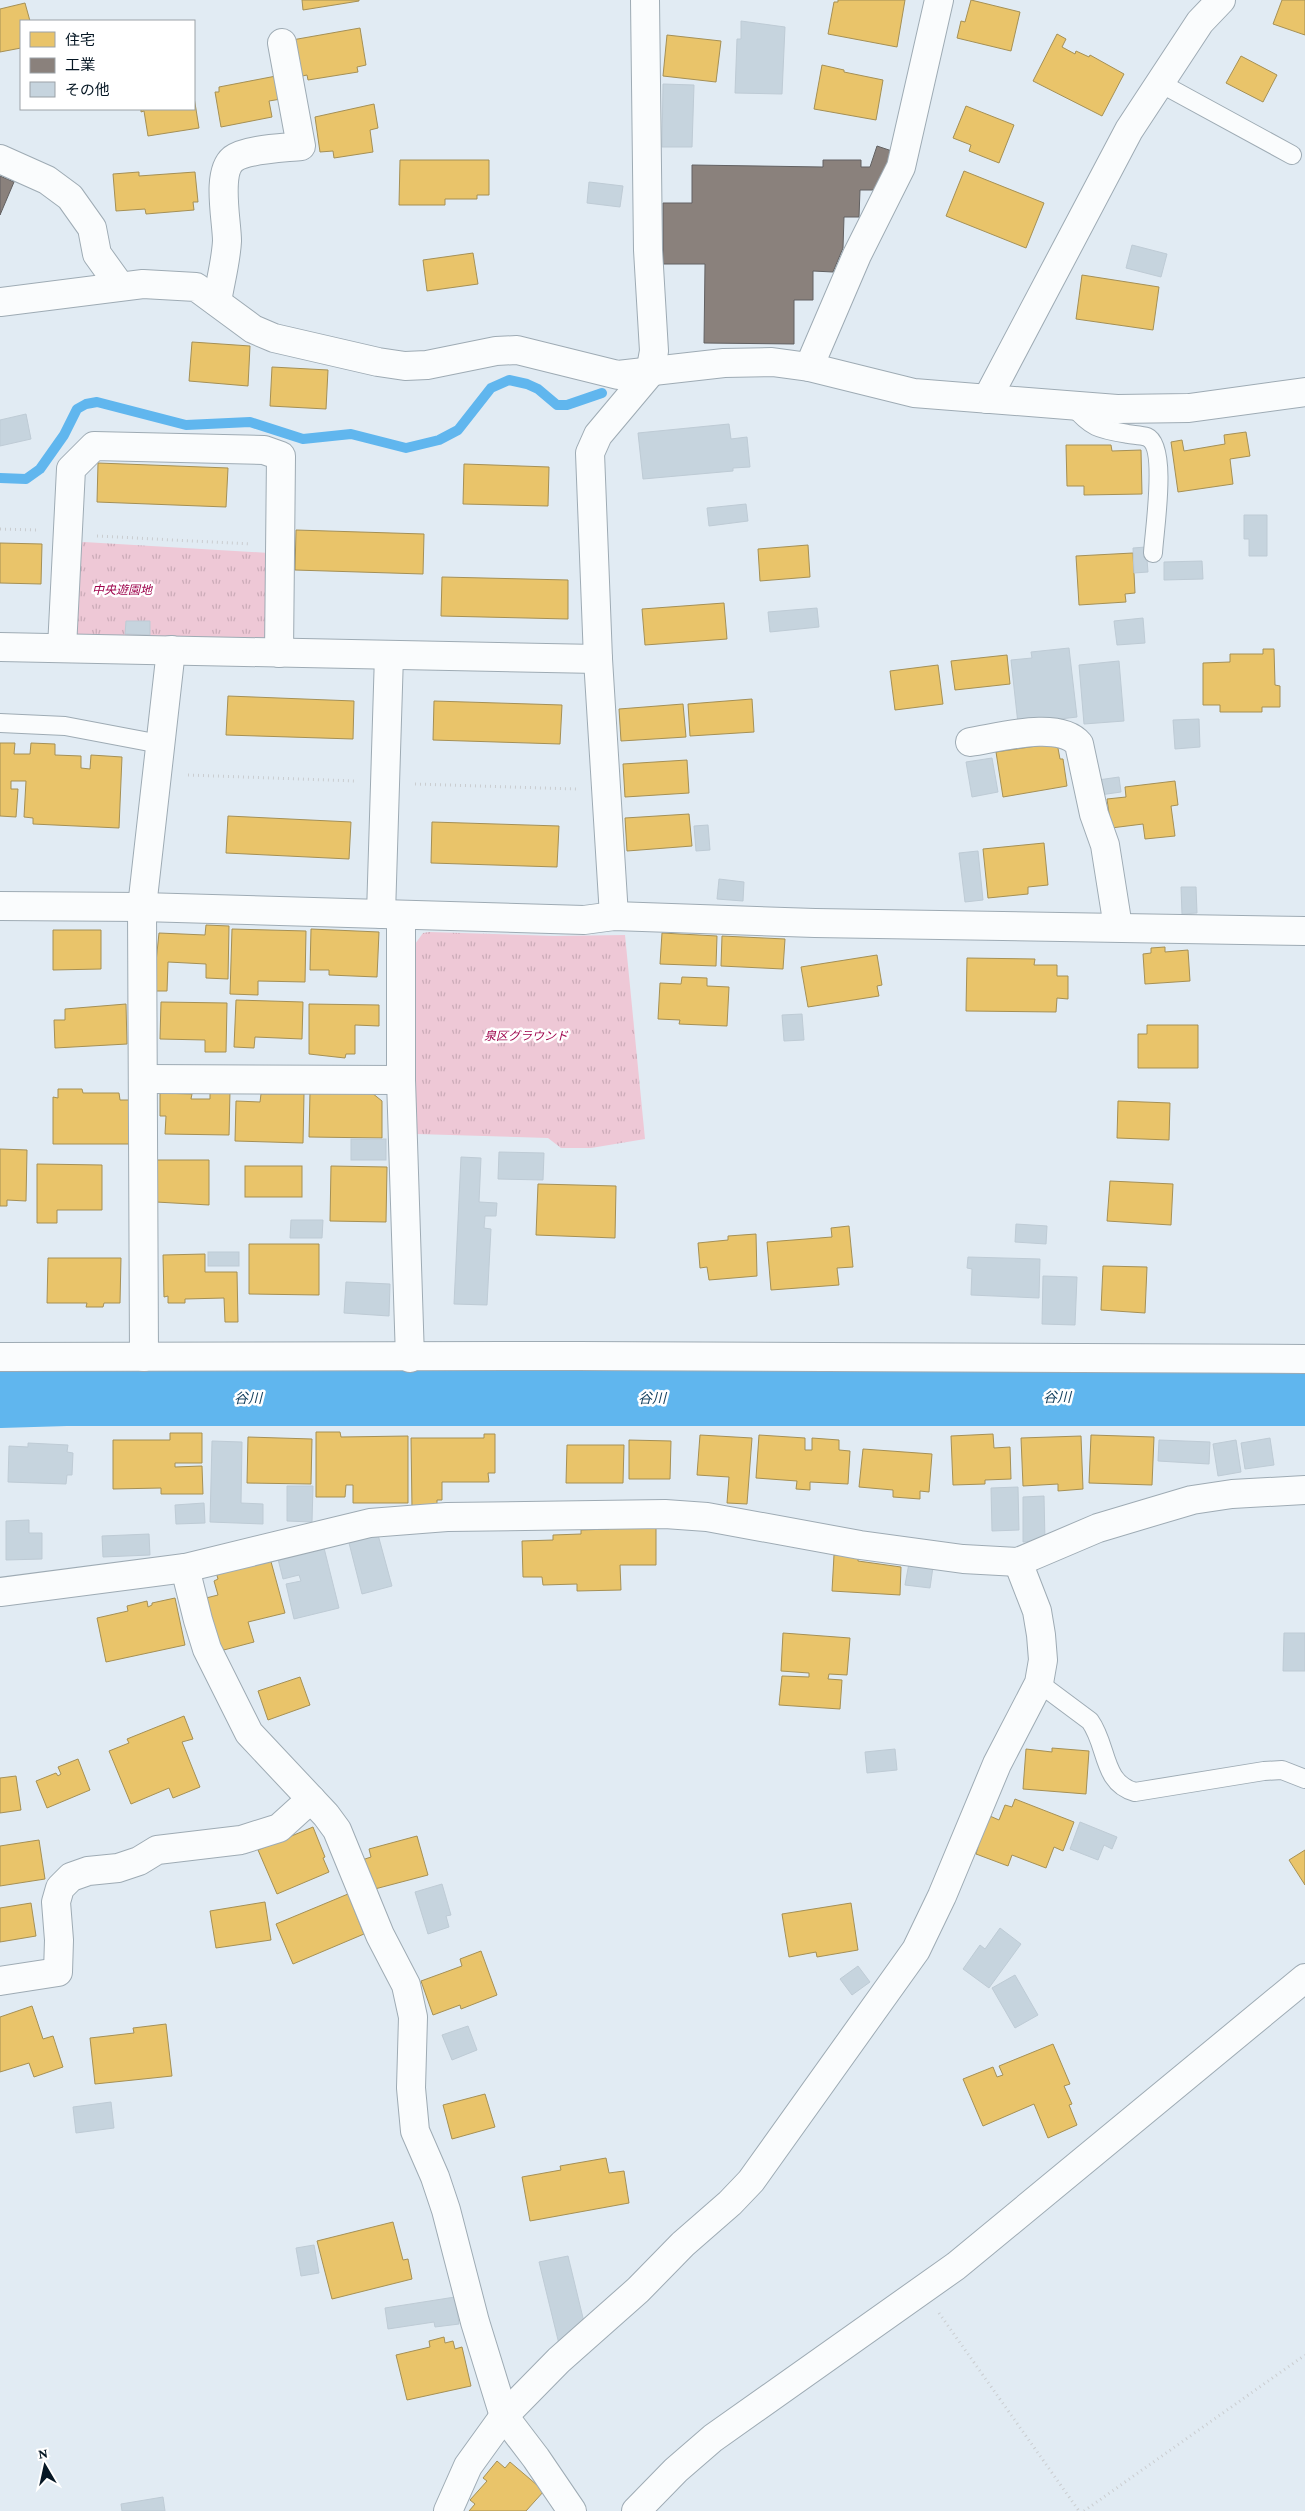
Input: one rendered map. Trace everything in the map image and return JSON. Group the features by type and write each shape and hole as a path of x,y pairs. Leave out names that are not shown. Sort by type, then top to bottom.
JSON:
{"street":[{"path":"614,916 598,659 590,453 598,435 650,373 654,351 648,250 645,0"},
{"path":"809,367 857,255 900,167 939,0"},
{"path":"987,399 1129,130 1200,22 1220,0"},
{"path":"216,302 227,243 224,179 226,167 234,159 246,154 301,146 282,43"},
{"path":"0,159 47,180 70,197 92,228 97,254 120,286"},
{"path":"0,302 143,284 196,287 252,329 274,338 378,362 405,366 427,365 496,351 517,350 618,375 650,373 724,363 772,362 809,367 914,393 1117,408 1189,408 1305,392"},
{"path":"62,648 71,469 94,446 264,450 281,456 279,653"},
{"path":"0,647 598,659"},
{"path":"144,1357 142,907 171,650"},
{"path":"388,655 391,914 401,1080 410,1358"},
{"path":"970,742 1045,731 1075,739 1080,744 1094,814 1105,845 1118,928"},
{"path":"0,906 142,907 584,920 614,916 815,923 1305,931"},
{"path":"144,1079 401,1080"},
{"path":"0,1357 410,1358 586,1356 1305,1359"},
{"path":"0,1592 186,1568 370,1523 447,1517 665,1514 707,1517 860,1545 962,1559 1018,1562 1098,1528 1192,1500 1232,1494 1305,1490"},
{"path":"448,2511 468,2466 504,2416 559,2360 638,2290 683,2244 730,2203 751,2181 916,1950 942,1896 997,1764 1040,1683 1043,1660 1037,1611 1018,1562"},
{"path":"186,1568 198,1620 208,1649 249,1733 326,1815 336,1830 348,1854 373,1920 406,1985 412,2017 411,2088 415,2131 435,2177 446,2210 475,2322 504,2416 536,2458 572,2511"},
{"path":"0,1980 58,1972 59,1940 56,1902 60,1888 70,1877 88,1871 118,1868 139,1861 158,1850 241,1840 279,1828 311,1799"},
{"path":"636,2511 676,2470 713,2438 956,2266 1305,1978"}],"lane":[{"path":"1160,83 1292,155"},
{"path":"1072,405 1085,421 1096,428 1148,438 1156,447 1158,483 1153,553"},
{"path":"0,723 65,726 160,744"},
{"path":"1040,1683 1090,1721 1096,1729 1114,1780 1123,1788 1135,1792 1264,1771 1282,1770 1305,1779"}],"path":[{"path":"0,529 53,530 68,534 281,546"},
{"path":"923,2290 1079,2511"},
{"path":"1084,2511 1305,2355"}],"green space":[{"name":"中央遊園地","path":"79,543 269,553 266,637 262,640 80,637 75,634"},
{"name":"泉区グラウンド","path":"423,933 555,936 625,935 645,1139 591,1148 561,1148 548,1138 416,1134 415,944"}],"building: 住宅":[{"path":"302,0 359,0 359,1 303,10"},
{"path":"838,0 905,0 897,47 828,34 834,2 838,2"},
{"path":"971,0 1020,12 1011,51 957,38 961,21 965,22"},
{"path":"1282,0 1305,0 1305,35 1273,24"},
{"path":"25,3 30,20 20,20 20,48 0,52 0,9"},
{"path":"360,28 366,65 357,67 358,72 308,80 307,75 298,77 292,40"},
{"path":"1057,34 1066,39 1062,47 1075,54 1076,51 1089,57 1090,55 1124,74 1102,116 1033,81"},
{"path":"667,35 721,41 716,82 663,76"},
{"path":"1241,56 1277,75 1263,102 1226,83"},
{"path":"822,65 844,70 844,72 883,80 876,120 814,109"},
{"path":"276,76 281,99 269,101 272,117 221,127 215,92 219,92 219,87"},
{"path":"195,103 199,128 148,136 144,111 141,112 141,110 195,110"},
{"path":"374,104 378,128 370,130 373,152 334,158 333,151 320,152 315,117"},
{"path":"966,106 1014,125 999,163 969,151 971,145 953,138"},
{"path":"400,160 489,160 489,195 477,195 477,199 445,199 445,205 399,205"},
{"path":"964,171 1044,203 1026,248 946,216"},
{"path":"139,172 139,176 195,172 198,202 193,202 194,210 146,214 145,209 116,211 113,174"},
{"path":"473,253 478,284 427,291 423,260"},
{"path":"1082,275 1159,287 1153,330 1076,319"},
{"path":"192,342 250,346 248,386 189,381"},
{"path":"272,367 328,370 326,409 270,406"},
{"path":"1246,432 1250,456 1230,459 1233,484 1178,492 1171,442 1182,440 1184,451 1225,444 1224,435"},
{"path":"1066,445 1111,445 1112,451 1141,450 1142,494 1084,495 1084,486 1067,486"},
{"path":"98,463 228,468 226,507 97,502"},
{"path":"464,464 549,467 548,506 463,504"},
{"path":"296,530 424,534 423,574 295,570"},
{"path":"0,543 42,544 41,584 0,583"},
{"path":"808,545 810,577 760,581 758,549"},
{"path":"1133,553 1135,593 1125,594 1126,602 1079,605 1076,556"},
{"path":"442,577 568,580 568,619 441,616"},
{"path":"724,603 727,639 645,645 642,609"},
{"path":"1263,649 1274,649 1275,685 1280,686 1280,707 1262,707 1262,712 1220,712 1220,705 1203,705 1203,663 1230,662 1230,654 1263,654"},
{"path":"1007,655 1010,684 955,690 951,661"},
{"path":"938,665 943,704 895,710 890,671"},
{"path":"228,696 354,701 353,739 226,735"},
{"path":"752,699 754,732 690,736 688,704"},
{"path":"434,701 562,705 560,744 433,740"},
{"path":"683,704 686,737 621,741 619,709"},
{"path":"0,743 15,743 14,754 30,754 31,743 55,744 55,755 81,756 81,768 90,769 91,755 122,757 119,828 33,824 33,818 24,817 26,781 11,781 11,789 18,789 16,817 0,816"},
{"path":"1057,743 1060,759 1063,759 1067,786 1003,797 996,752"},
{"path":"687,760 689,793 625,797 623,764"},
{"path":"1175,781 1178,805 1171,806 1175,836 1145,839 1143,824 1111,828 1107,799 1126,797 1125,787"},
{"path":"689,814 692,846 627,851 625,818"},
{"path":"228,816 351,822 349,859 226,853"},
{"path":"432,822 559,826 557,867 431,863"},
{"path":"1044,843 1048,885 1028,887 1028,894 988,898 983,849"},
{"path":"206,925 229,926 228,979 206,978 206,964 168,962 167,991 153,991 159,933 205,935"},
{"path":"232,929 306,931 305,982 258,981 258,995 230,994"},
{"path":"311,929 379,932 377,977 329,975 329,970 310,970"},
{"path":"53,930 101,930 101,969 53,970"},
{"path":"662,933 717,936 716,966 660,964"},
{"path":"722,936 785,939 783,969 721,966"},
{"path":"1165,947 1165,952 1188,950 1190,981 1145,984 1143,954 1151,953 1151,948"},
{"path":"877,955 882,985 877,986 879,996 808,1007 801,967"},
{"path":"967,958 1035,959 1034,965 1057,965 1057,976 1068,976 1068,999 1057,998 1056,1012 966,1011"},
{"path":"682,977 707,978 707,986 729,987 727,1026 679,1024 680,1020 658,1019 660,983 681,984"},
{"path":"236,1000 303,1002 302,1039 255,1037 254,1048 234,1047"},
{"path":"161,1002 227,1003 226,1052 205,1052 205,1040 160,1039"},
{"path":"126,1004 127,1044 55,1048 54,1020 65,1020 65,1009"},
{"path":"309,1004 379,1005 379,1026 355,1025 355,1054 346,1054 345,1058 309,1054"},
{"path":"1147,1025 1198,1025 1198,1068 1138,1068 1138,1034 1147,1034"},
{"path":"58,1089 82,1089 83,1093 119,1093 120,1100 130,1100 130,1144 53,1144 53,1097 58,1098"},
{"path":"210,1090 230,1091 229,1135 165,1134 166,1116 160,1116 160,1093 192,1094 191,1099 210,1099"},
{"path":"310,1092 372,1093 382,1101 382,1138 309,1137"},
{"path":"261,1094 304,1094 303,1143 235,1141 236,1101 260,1102"},
{"path":"1118,1101 1170,1103 1169,1140 1117,1138"},
{"path":"0,1149 27,1150 26,1201 7,1200 7,1206 0,1206"},
{"path":"156,1160 209,1160 209,1205 156,1202"},
{"path":"37,1164 102,1165 102,1210 57,1210 57,1223 37,1223"},
{"path":"245,1166 302,1166 302,1197 245,1197"},
{"path":"331,1166 387,1167 386,1222 330,1221"},
{"path":"1110,1181 1173,1184 1171,1225 1107,1221"},
{"path":"538,1184 616,1186 615,1238 536,1235"},
{"path":"849,1226 853,1267 837,1268 839,1285 771,1290 767,1242 832,1237 831,1228"},
{"path":"756,1234 757,1276 709,1280 707,1267 700,1268 698,1243 728,1240 728,1236"},
{"path":"249,1244 319,1244 319,1295 249,1294"},
{"path":"205,1254 205,1272 237,1272 238,1322 225,1322 224,1298 185,1299 185,1303 168,1303 168,1296 164,1297 163,1255"},
{"path":"48,1258 121,1258 120,1303 104,1303 103,1307 86,1307 87,1303 47,1303"},
{"path":"1103,1266 1147,1267 1145,1313 1101,1310"},
{"path":"316,1432 340,1432 341,1437 408,1436 408,1503 353,1503 353,1485 346,1485 345,1497 316,1497"},
{"path":"170,1433 202,1433 202,1463 175,1463 175,1467 202,1466 203,1494 161,1494 161,1488 113,1489 113,1440 170,1440"},
{"path":"484,1434 495,1434 495,1473 488,1473 489,1482 442,1482 442,1500 437,1500 437,1508 412,1509 411,1438 484,1438"},
{"path":"993,1434 994,1448 1010,1447 1011,1479 985,1480 985,1484 953,1485 951,1436"},
{"path":"700,1435 752,1438 747,1504 727,1503 729,1477 697,1475"},
{"path":"759,1435 805,1438 805,1450 812,1450 812,1438 839,1440 839,1450 850,1451 848,1484 810,1482 810,1490 796,1489 797,1481 756,1478"},
{"path":"1091,1435 1154,1437 1152,1485 1089,1483"},
{"path":"1081,1436 1083,1489 1058,1491 1058,1484 1023,1486 1021,1438"},
{"path":"248,1437 312,1439 311,1484 247,1483"},
{"path":"629,1440 671,1441 670,1479 629,1479"},
{"path":"567,1445 624,1445 623,1483 566,1483"},
{"path":"863,1449 932,1454 929,1492 920,1491 920,1499 893,1497 893,1490 859,1487"},
{"path":"656,1525 656,1565 620,1565 621,1590 577,1591 577,1584 543,1585 542,1577 523,1577 522,1541 553,1540 553,1535 581,1534 581,1530 609,1529 609,1526"},
{"path":"834,1555 858,1556 858,1561 901,1567 900,1595 832,1591"},
{"path":"270,1558 285,1613 248,1622 254,1642 220,1651 206,1598 218,1595 214,1581 218,1579 216,1572"},
{"path":"175,1598 185,1645 106,1662 97,1618 128,1611 127,1606 147,1601 148,1607 152,1603"},
{"path":"783,1633 850,1638 847,1675 829,1674 828,1679 842,1680 840,1709 779,1705 782,1676 809,1677 809,1673 781,1671"},
{"path":"300,1677 310,1705 268,1720 258,1691"},
{"path":"184,1716 193,1739 182,1742 200,1787 173,1798 169,1788 131,1804 109,1751 129,1743 127,1739"},
{"path":"1052,1748 1089,1751 1086,1794 1023,1789 1026,1749 1052,1752"},
{"path":"78,1759 90,1790 47,1808 36,1781 56,1773 58,1776 61,1774 58,1767"},
{"path":"16,1776 21,1810 0,1813 0,1778"},
{"path":"1015,1799 1074,1822 1063,1851 1054,1847 1046,1868 1012,1855 1008,1866 976,1854 978,1847 971,1845 983,1813 999,1820 1005,1805 1012,1807"},
{"path":"313,1827 329,1872 277,1894 258,1850"},
{"path":"417,1836 428,1875 371,1890 362,1860 371,1857 369,1849"},
{"path":"39,1840 45,1879 0,1886 0,1846"},
{"path":"1305,1850 1305,1885 1289,1860"},
{"path":"348,1894 364,1934 293,1964 276,1924"},
{"path":"265,1902 271,1940 216,1948 210,1911"},
{"path":"31,1903 36,1936 0,1942 0,1908"},
{"path":"851,1903 858,1950 817,1957 816,1952 789,1957 782,1914"},
{"path":"481,1951 497,1995 461,2009 460,2005 433,2015 421,1981 462,1966 460,1959"},
{"path":"32,2006 43,2039 53,2036 63,2067 34,2077 29,2063 0,2072 0,2017"},
{"path":"166,2024 172,2076 95,2084 90,2038 134,2033 133,2028"},
{"path":"1053,2044 1070,2084 1064,2086 1072,2104 1069,2105 1077,2125 1048,2138 1034,2104 983,2126 963,2079 993,2067 997,2077 1003,2075 999,2066"},
{"path":"485,2094 495,2127 452,2139 443,2105"},
{"path":"606,2158 609,2173 624,2171 629,2203 530,2221 522,2177 561,2170 560,2166"},
{"path":"393,2222 403,2260 408,2259 412,2279 332,2299 317,2241"},
{"path":"444,2337 445,2343 453,2341 455,2349 462,2347 471,2386 407,2400 396,2355 430,2347 429,2341"},
{"path":"497,2461 505,2468 510,2462 544,2491 526,2511 469,2511 475,2504 470,2500 487,2481 483,2478"}],"building: 工業":[{"path":"877,146 892,151 885,172 875,190 860,190 859,217 844,217 843,248 833,272 813,271 813,300 794,300 794,344 704,343 705,264 663,264 663,203 692,203 692,165 823,167 823,160 861,160 861,167 870,167"},
{"path":"0,176 14,182 0,215"}],"building: その他":[{"path":"741,21 785,27 782,94 735,93 737,39 741,39"},
{"path":"663,84 694,85 692,147 662,147"},
{"path":"589,182 623,186 620,207 587,203"},
{"path":"1132,245 1167,254 1161,277 1126,268"},
{"path":"26,414 31,439 0,446 0,420"},
{"path":"729,424 731,439 747,437 750,467 733,468 733,471 643,479 638,433"},
{"path":"746,504 748,521 709,526 707,508"},
{"path":"1244,515 1267,515 1267,556 1249,556 1249,539 1244,539"},
{"path":"1146,547 1148,572 1134,573 1133,548"},
{"path":"1202,561 1203,579 1164,580 1164,562"},
{"path":"817,608 819,627 770,632 768,612"},
{"path":"1143,618 1145,643 1117,645 1114,621"},
{"path":"126,621 150,621 150,635 125,634"},
{"path":"1069,648 1077,717 1018,724 1011,660 1032,658 1031,652"},
{"path":"1119,661 1124,721 1084,724 1079,665"},
{"path":"1199,719 1200,747 1175,749 1173,720"},
{"path":"992,758 998,792 972,797 966,762"},
{"path":"1119,777 1121,792 1100,795 1098,780"},
{"path":"708,825 710,850 696,851 694,826"},
{"path":"978,851 983,900 965,902 959,853"},
{"path":"719,879 744,882 743,901 717,899"},
{"path":"1181,887 1196,887 1197,913 1182,914"},
{"path":"802,1014 804,1040 784,1041 782,1015"},
{"path":"351,1139 386,1139 386,1160 351,1160"},
{"path":"499,1152 544,1153 543,1180 498,1179"},
{"path":"461,1157 481,1158 479,1202 497,1203 496,1216 485,1216 484,1228 491,1229 487,1305 454,1304"},
{"path":"291,1220 323,1220 322,1238 290,1238"},
{"path":"1016,1224 1047,1226 1046,1244 1015,1242"},
{"path":"208,1252 239,1252 239,1266 208,1266"},
{"path":"968,1257 1040,1259 1039,1298 971,1295 972,1269 967,1268"},
{"path":"1043,1276 1077,1277 1075,1325 1042,1324"},
{"path":"346,1282 390,1284 389,1316 344,1313"},
{"path":"1270,1438 1274,1465 1245,1469 1241,1443"},
{"path":"1159,1440 1210,1442 1209,1464 1158,1461"},
{"path":"1236,1440 1241,1472 1218,1476 1213,1444"},
{"path":"212,1441 242,1442 241,1503 263,1504 263,1524 210,1522"},
{"path":"28,1443 68,1445 67,1452 73,1453 72,1475 67,1475 66,1484 8,1482 9,1446 28,1447"},
{"path":"287,1486 313,1486 312,1522 287,1521"},
{"path":"1018,1487 1019,1530 992,1531 991,1488"},
{"path":"1044,1496 1045,1541 1023,1542 1023,1497"},
{"path":"204,1503 205,1523 176,1524 175,1505"},
{"path":"29,1520 29,1533 42,1533 42,1559 6,1560 6,1521"},
{"path":"377,1531 392,1586 362,1594 348,1539"},
{"path":"149,1534 150,1555 103,1557 102,1536"},
{"path":"323,1544 339,1608 294,1619 286,1584 301,1581 299,1575 283,1579 277,1555"},
{"path":"909,1563 933,1567 930,1588 905,1585"},
{"path":"1284,1633 1305,1633 1305,1671 1283,1671"},
{"path":"895,1749 897,1770 867,1773 865,1752"},
{"path":"1080,1822 1117,1837 1112,1849 1104,1845 1098,1860 1070,1849"},
{"path":"442,1884 451,1915 446,1916 449,1927 428,1934 415,1892"},
{"path":"1000,1928 1021,1944 989,1988 963,1969 980,1945 985,1949"},
{"path":"858,1966 870,1982 852,1995 840,1979"},
{"path":"1015,1975 1038,2015 1015,2028 992,1988"},
{"path":"468,2026 477,2050 452,2060 442,2035"},
{"path":"111,2102 114,2128 76,2133 73,2107"},
{"path":"314,2245 319,2273 301,2276 296,2248"},
{"path":"568,2256 584,2322 559,2344 539,2262"},
{"path":"455,2297 459,2324 435,2327 434,2322 388,2329 385,2308"},
{"path":"163,2497 165,2511 122,2511 121,2504"}],"waterway":[{"path":"0,478 26,479 40,469 64,435 77,409 86,404 97,402 186,425 250,422 303,439 351,434 406,448 439,440 458,430 491,388 509,380 527,384 538,389 557,405 567,405 602,393"},
{"name":"谷川","path":"0,1399 66,1397 1305,1397"}]}
